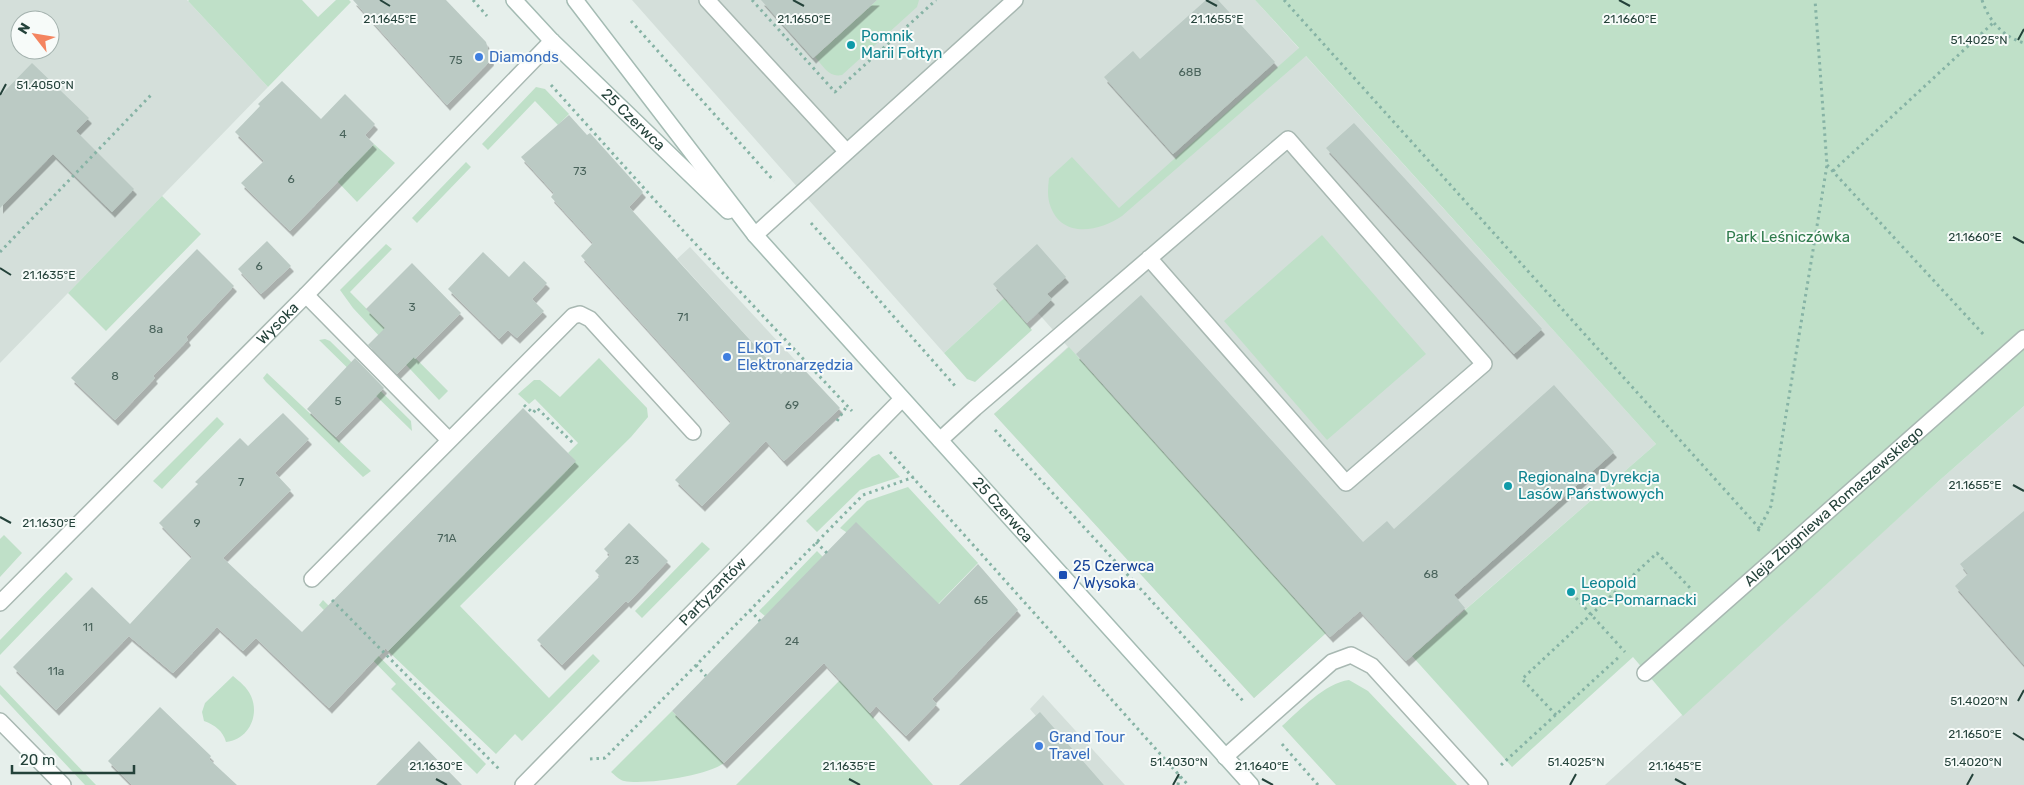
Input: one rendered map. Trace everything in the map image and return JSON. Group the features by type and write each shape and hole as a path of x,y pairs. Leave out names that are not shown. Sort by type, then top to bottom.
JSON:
{"street":[{"name":"25 Czerwca","path":"514,0 552,41 704,189 755,235"},
{"name":"25 Czerwca","path":"575,0 755,235 1251,785"},
{"path":"707,0 847,152"},
{"path":"755,235 1015,0"},
{"name":"Wysoka","path":"0,603 306,294 552,41"},
{"path":"940,440 967,415 1149,258 1288,139 1484,364 1346,483 1149,258"},
{"path":"306,294 449,440"},
{"path":"312,579 567,320 580,314 594,323 693,432"},
{"name":"Aleja Zbigniewa Romaszewskiego","path":"1645,673 2024,338"},
{"name":"Partyzantów","path":"523,785 902,399"},
{"path":"1225,757 1332,662 1351,656 1372,666 1480,785"},
{"path":"0,721 63,785"}],"path":[{"path":"473,0 492,21"},
{"path":"752,0 836,92 936,0"},
{"path":"1284,0 1760,529 1777,556"},
{"path":"1753,535 1760,529 1771,506 1827,165 1815,0"},
{"path":"1982,0 1993,23 2003,33 2024,43"},
{"path":"1832,171 1993,23"},
{"path":"531,63 661,207 914,477 1188,785"},
{"path":"0,252 152,95"},
{"path":"1827,165 2003,356"},
{"path":"521,402 533,413 537,408 574,443"},
{"path":"585,759 605,758 863,495 914,477"},
{"path":"816,542 827,553"},
{"path":"1556,715 1522,679 1657,553 1692,590"},
{"path":"1685,596 1699,584"},
{"path":"328,596 503,772"},
{"path":"1576,598 1625,652"},
{"path":"750,610 760,621"},
{"path":"1499,767 1631,646"},
{"path":"696,665 706,676"},
{"path":"1178,785 1179,775"}],"shaded area":[{"path":"0,0 187,0 268,87 0,363"},
{"path":"632,0 1255,0 1656,444 1406,661 1360,611 1330,637 1326,633 1254,698 994,414 1068,347 1038,313 1027,323 1004,298 944,353"},
{"path":"690,247 796,361 781,374 677,259"},
{"path":"2024,406 2024,785 1605,785 1940,480"},
{"path":"1043,695 1125,785 1104,785 1040,713 1036,716 1030,709"}],"green space":[{"path":"189,0 302,0 318,17 336,0 349,0 351,2 268,87"},
{"path":"877,0 919,0 917,7 842,75 833,75 815,57"},
{"name":"Park Leśniczówka","path":"1255,0 2024,0 2024,406 1940,480 1683,716 1633,657 1512,767 1412,656 1656,444 1306,56 1113,222 1092,229 1072,228 1055,216 1050,205 1048,195 1049,178 1072,157 1119,208 1299,48"},
{"path":"536,87 545,89 569,114 558,125 535,101 488,150 482,144"},
{"path":"374,144 395,163 357,202 337,181"},
{"path":"466,162 471,167 417,223 412,218"},
{"path":"162,196 201,234 106,331 68,293"},
{"path":"1322,235 1426,354 1327,440 1224,321"},
{"path":"386,244 392,249 350,292 448,391 439,400 353,308 340,290"},
{"path":"1004,298 1032,330 975,382 967,379 944,353"},
{"path":"325,339 330,341 411,421 412,431 319,340"},
{"path":"1069,347 1326,633 1254,698 994,414"},
{"path":"599,358 647,408 648,417 631,437 460,606 549,698 593,654 600,661 522,741 515,734 496,754 388,651 575,461 568,453 578,443 535,399 529,404 518,394 534,380 540,380 560,397"},
{"path":"267,373 371,471 363,477 266,382 263,378"},
{"path":"217,417 224,424 162,489 153,481"},
{"path":"879,454 900,477 860,490 817,532 806,521 872,457"},
{"path":"908,487 978,563 852,693 933,785 736,785 846,674 846,532 840,528 867,501"},
{"path":"4,535 22,553 0,577 0,539"},
{"path":"702,542 710,549 642,618 635,611"},
{"path":"817,551 823,557 765,616 759,611"},
{"path":"66,572 73,579 0,655 0,640"},
{"path":"323,600 486,764 477,774 391,689 396,684 319,605"},
{"path":"233,676 251,696 254,711 253,719 246,732 234,740 226,742 218,729 204,721 202,712 205,703"},
{"path":"1349,680 1368,691 1457,785 1336,785 1282,726 1322,692 1340,682"},
{"path":"0,685 96,785 85,785 0,694"},
{"path":"672,711 724,763 704,772 646,782 624,781 611,772"}],"building":[{"path":"353,0 446,0 486,42 491,60 447,105"},
{"path":"761,0 877,0 813,58"},
{"path":"1206,0 1218,0 1275,62 1173,154 1104,77 1133,51 1140,59"},
{"path":"32,63 89,118 76,131 134,189 112,212 53,154 0,208 0,96"},
{"path":"282,81 321,119 345,94 375,124 365,135 374,144 290,231 241,183 264,161 235,132 260,106 258,104"},
{"path":"569,115 587,135 590,133 643,192 629,207 781,374 796,361 840,408 784,461 766,441 702,506 675,480 731,422 581,256 593,243 551,197 554,193 521,157"},
{"path":"1354,123 1542,329 1514,354 1326,148"},
{"path":"267,241 291,266 261,294 238,269"},
{"path":"1037,244 1066,277 1047,294 1052,299 1027,323 993,284"},
{"path":"197,249 234,286 186,337 188,340 153,376 155,378 115,420 71,378"},
{"path":"483,252 509,277 524,261 547,283 532,299 544,311 517,338 508,330 499,339 448,289"},
{"path":"412,263 461,313 415,359 414,357 397,374 368,345 385,328 366,309"},
{"name":"Regionalna Dyrekcja Lasów Państwowych","path":"1141,295 1363,542 1387,521 1394,529 1554,385 1614,452 1454,595 1465,608 1406,661 1360,611 1330,637 1076,354"},
{"path":"355,358 384,388 336,437 307,409"},
{"path":"523,408 576,461 388,651 386,648 329,708 256,638 243,651 217,627 173,673 129,636 56,710 13,667 92,587 130,624 192,557 159,523 198,484 195,482 240,438 248,446 283,413 309,439 275,473 291,490 223,558 302,632"},
{"path":"2024,511 2024,665 1955,586 1968,574 1960,564"},
{"path":"856,522 939,604 978,564 1018,610 932,699 937,704 906,736 876,706 870,713 824,663 724,763 672,711"},
{"path":"629,523 668,561 628,603 626,601 562,665 537,640 600,576 595,571 610,555 604,549"},
{"path":"160,707 211,756 209,759 237,785 132,785 108,761"},
{"path":"1040,712 1104,785 959,785"},
{"path":"419,741 462,785 376,785"}],"place":[{"name":"Pomnik Marii Fołtyn","path":"851,45"},
{"name":"Diamonds","path":"479,57"},
{"name":"ELKOT - Elektronarzędzia","path":"727,357"},
{"name":"Regionalna Dyrekcja Lasów Państwowych","path":"1508,486"},
{"name":"25 Czerwca / Wysoka","path":"1063,575"},
{"name":"Leopold Pac-Pomarnacki","path":"1571,592"},
{"name":"Grand Tour Travel","path":"1039,746"}]}
